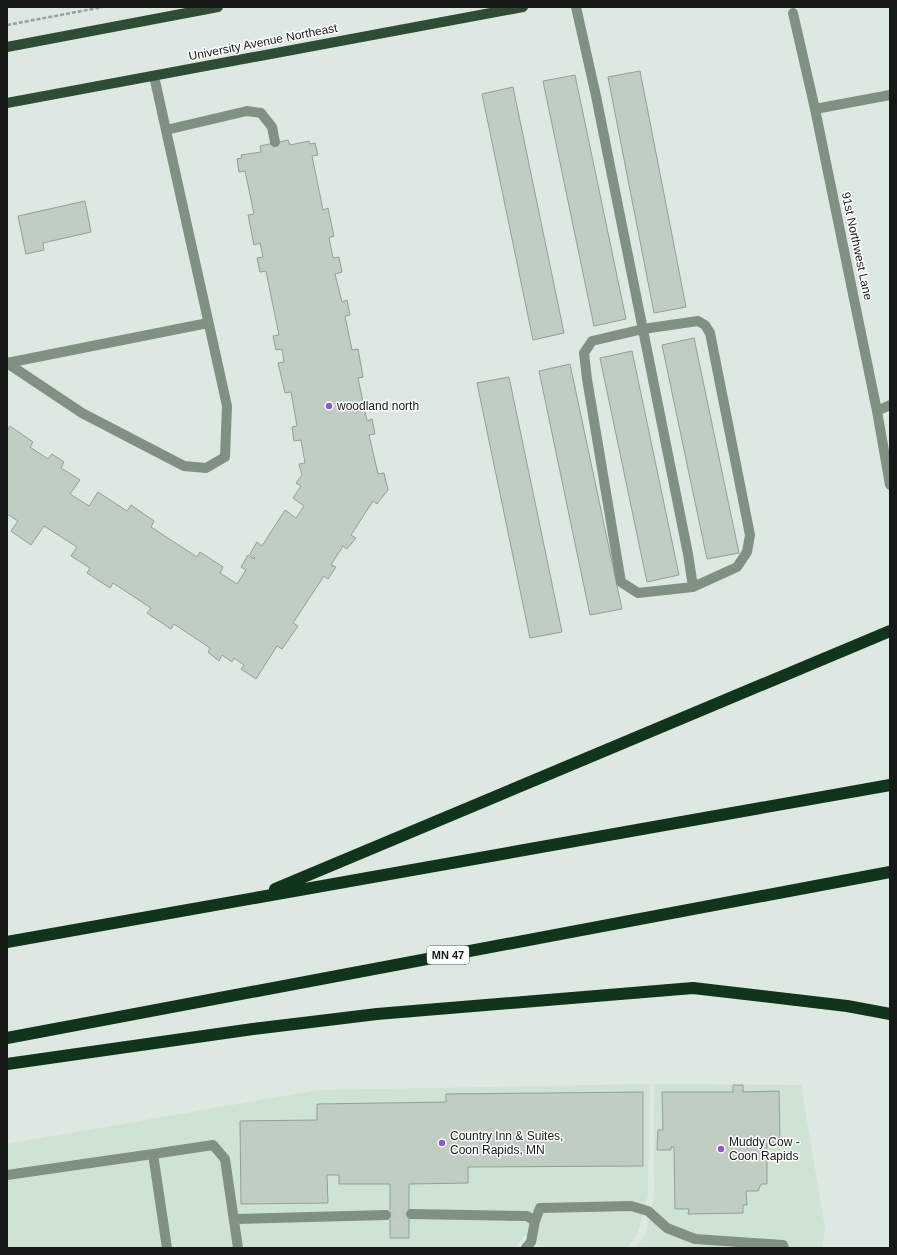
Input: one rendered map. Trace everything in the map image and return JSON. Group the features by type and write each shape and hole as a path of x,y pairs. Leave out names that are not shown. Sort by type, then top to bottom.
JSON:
{"highway":[{"path":"254,898 890,631"},
{"path":"7,942 890,785"},
{"name":"MN 47","path":"7,1038 890,872"},
{"path":"7,1064 377,1014 693,988 847,1006 890,1014"}],"main road":[{"path":"7,47 218,7"},
{"name":"University Avenue Northeast","path":"7,103 523,7"}],"street":[{"path":"576,7 596,96 687,547 693,588"},
{"name":"91st Northwest Lane","path":"793,13 815,109 877,410 890,485"},
{"path":"7,363 96,420 184,466 206,468 225,457 227,406 154,76"},
{"path":"815,109 890,95"},
{"path":"166,130 247,111 261,113 272,127 276,142"},
{"path":"698,321 705,325 710,333 750,535 747,552 737,567 693,588 638,593 621,582 586,379 584,353 592,341 643,329 698,321"},
{"path":"7,363 208,323"},
{"path":"877,410 890,405"},
{"path":"7,1174 213,1145 225,1160 238,1248"},
{"path":"153,1154 167,1248"},
{"path":"531,1246 535,1221 540,1208 630,1206 648,1211 667,1228 695,1239 784,1245 784,1248"},
{"path":"411,1214 527,1216 535,1221"},
{"path":"234,1219 386,1215"}],"path":[{"path":"7,25 103,7"}],"shaded area":[{"path":"650,1084 648,1195 638,1233 627,1248 543,1248 525,1235 515,1248 7,1248 7,1144 318,1090"},
{"path":"654,1084 801,1085 825,1228 823,1248 635,1248 646,1234 654,1195"}],"building":[{"path":"640,71 686,307 654,313 608,77"},
{"path":"575,75 626,319 594,326 543,81"},
{"path":"513,87 564,333 533,340 482,94"},
{"name":"woodland north","path":"288,140 290,145 309,141 310,144 315,143 318,155 312,156 323,210 328,208 334,236 329,238 333,258 339,257 342,272 335,274 342,302 347,300 350,315 345,316 352,350 358,349 363,377 358,378 367,421 372,419 375,434 369,435 378,474 384,473 388,490 377,504 373,501 351,535 356,538 347,549 343,546 331,565 336,567 328,579 324,576 293,623 298,626 282,649 277,646 256,679 241,669 244,665 234,658 232,662 222,655 219,661 208,652 210,648 174,624 171,629 147,613 151,608 113,583 110,588 87,573 90,568 71,556 77,547 44,526 31,545 11,531 18,521 7,514 7,432 10,426 33,442 30,447 48,459 52,454 64,462 61,468 80,480 70,494 89,506 98,492 127,511 131,505 154,521 151,527 197,557 200,552 223,567 220,573 237,584 246,570 241,567 248,555 254,559 255,558 250,554 257,542 262,546 285,510 296,518 304,506 293,498 301,486 296,483 302,475 299,464 305,463 301,440 294,441 292,427 297,426 291,392 285,393 278,363 284,362 282,349 276,350 273,336 279,335 266,271 260,272 257,258 263,257 260,243 254,245 248,215 254,214 245,171 239,172 237,159 242,158 241,155 261,152 260,146"},
{"path":"85,201 91,232 43,243 44,250 26,254 18,216"},
{"path":"694,338 739,553 707,559 662,345"},
{"path":"632,351 679,575 647,582 600,358"},
{"path":"570,364 622,609 590,615 539,371"},
{"path":"509,377 562,632 530,638 477,383"},
{"name":"Muddy Cow - Coon Rapids","path":"733,1085 743,1085 743,1092 779,1091 780,1142 767,1143 767,1184 761,1184 758,1191 746,1191 747,1205 743,1205 743,1213 688,1214 689,1209 675,1209 674,1147 671,1147 671,1150 657,1150 658,1130 663,1130 662,1092 733,1092"},
{"name":"Country Inn & Suites, Coon Rapids, MN","path":"643,1092 643,1166 468,1167 468,1183 409,1184 409,1238 390,1238 390,1184 339,1184 339,1175 327,1175 328,1203 241,1204 240,1121 317,1120 317,1104 446,1102 446,1094"}],"tunnel":[{"path":"386,1215 411,1214"}],"place":[{"name":"woodland north","path":"329,406"},
{"name":"Country Inn & Suites, Coon Rapids, MN","path":"442,1143"},
{"name":"Muddy Cow - Coon Rapids","path":"721,1149"}]}
